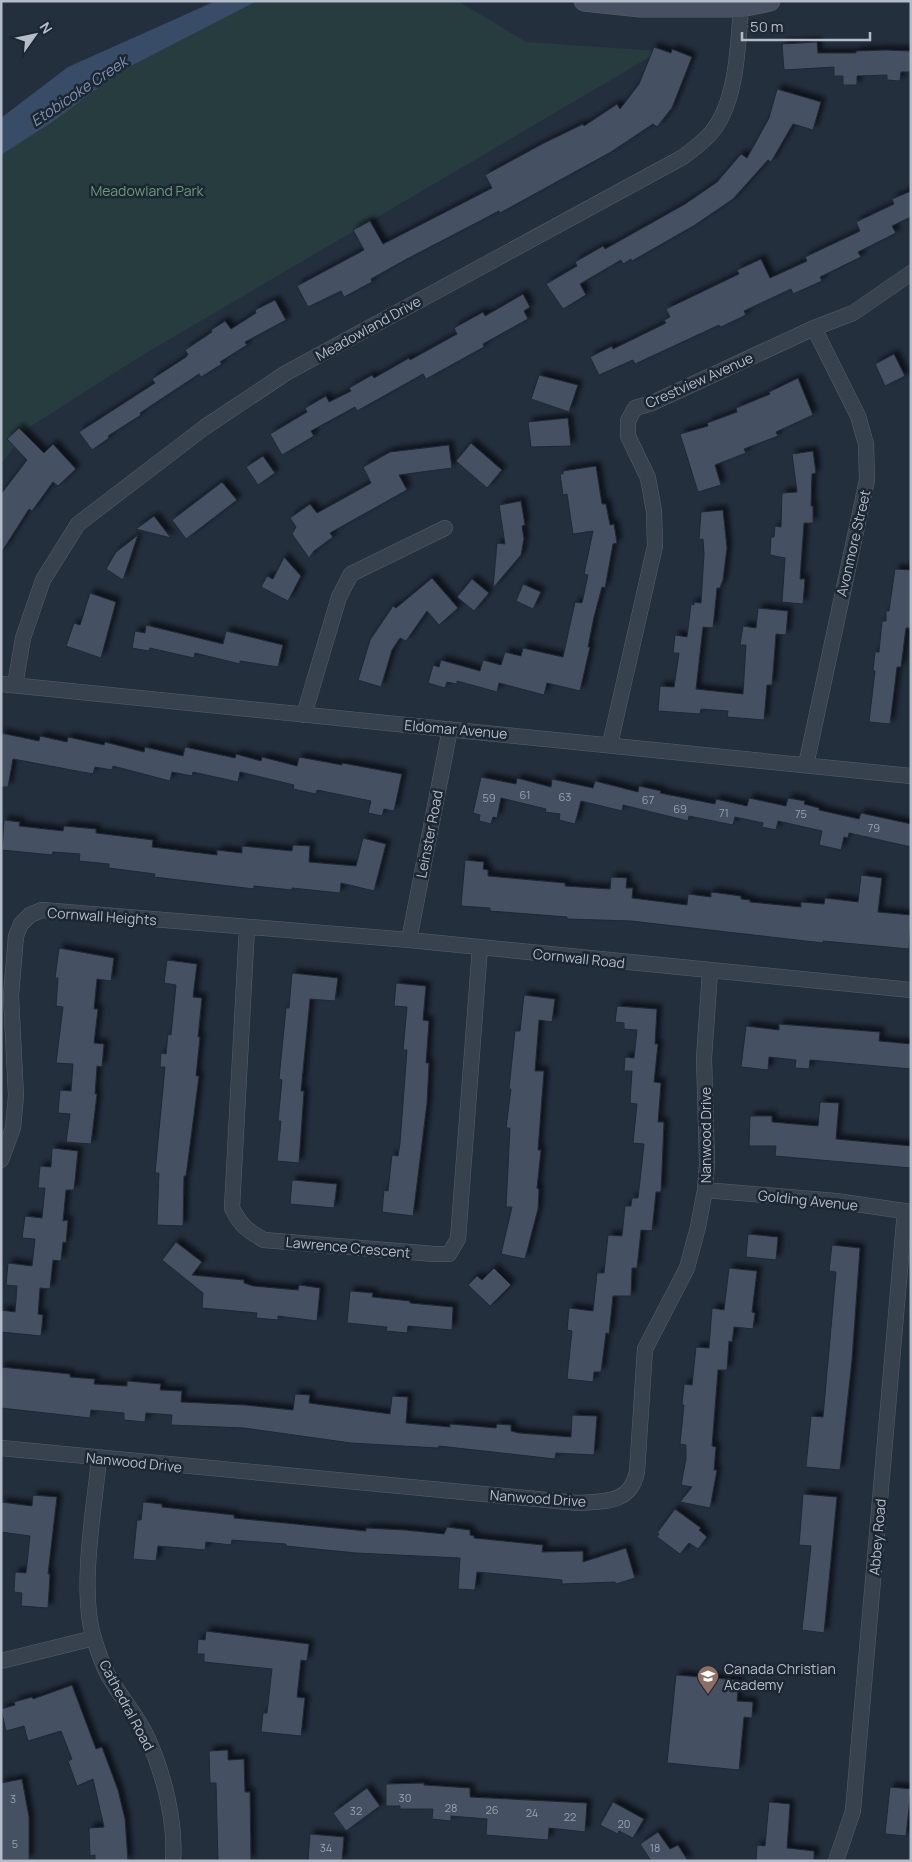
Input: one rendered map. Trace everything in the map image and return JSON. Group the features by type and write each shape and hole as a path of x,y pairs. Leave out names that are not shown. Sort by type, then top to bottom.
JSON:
{"street":[{"path":"584,1 640,7 741,7 770,1"},
{"name":"Meadowland Drive","path":"8,684 43,580 78,524 205,427 286,373 683,157 710,134 722,114 733,83 741,7"},
{"name":"Crestview Avenue","path":"610,744 655,546 654,511 648,478 628,436 628,421 635,408 652,403 814,328 853,313 911,273"},
{"name":"Avonmore Street","path":"806,765 867,480 866,444 858,416 814,328"},
{"path":"304,715 339,597 352,574 445,528"},
{"name":"Eldomar Avenue","path":"8,684 911,776"},
{"name":"Leinster Road","path":"409,940 450,729"},
{"name":"Cornwall Heights","path":"1,1160 13,1128 16,1096 11,996 16,936 20,924 30,915 42,910 247,927"},
{"name":"Cornwall Road","path":"247,927 409,940 710,972 911,990"},
{"name":"Lawrence Crescent","path":"247,927 232,1208 239,1223 246,1230 264,1240 434,1254 449,1254 454,1248 458,1239 480,947"},
{"name":"Nanwood Drive","path":"1,1448 578,1503 610,1501 624,1495 634,1486 637,1472 645,1349 687,1268 705,1190 707,1163 704,1058 710,972"},
{"name":"Golding Avenue","path":"705,1190 836,1201 908,1212"},
{"name":"Abbey Road","path":"836,1861 853,1811 908,1212"},
{"name":"Cathedral Road","path":"99,1458 87,1584 94,1638 108,1674 151,1746 167,1797 174,1847 173,1861"},
{"path":"1,1661 94,1638"}],"green space":[{"name":"Meadowland Park","path":"213,1 458,1 526,42 660,51 141,356 28,428 1,464 1,118 81,66"}],"water":[{"name":"Etobicoke Creek","path":"216,1 257,1 119,72 55,120 1,155 1,118 68,67"}],"building":[{"path":"817,42 818,53 856,53 856,51 886,50 911,51 911,72 901,72 900,81 887,80 887,75 857,76 857,85 843,85 843,76 834,76 834,67 784,70 782,44"},
{"path":"654,47 671,53 672,49 692,57 672,108 657,127 653,124 611,152 500,213 499,211 405,260 371,279 372,282 344,297 341,291 308,307 297,286 364,250 353,230 370,221 383,244 492,188 485,175 542,144 583,124 584,126 617,104 620,109 639,84"},
{"path":"777,89 821,102 813,130 793,124 771,162 768,160 733,199 695,225 632,261 631,259 623,264 621,260 580,284 586,295 563,309 546,284 577,266 575,262 603,246 605,249 685,204 717,182 741,154 747,158 769,118"},
{"path":"911,191 911,217 892,226 896,233 858,252 861,257 820,277 822,281 793,294 791,289 744,311 746,315 721,327 719,325 635,364 633,360 599,375 590,357 612,346 613,349 666,323 664,320 670,317 666,309 739,274 737,270 761,259 770,278 807,261 805,257 860,231 856,222 894,204 892,199"},
{"path":"523,294 530,307 524,311 528,319 483,344 484,347 426,379 423,374 357,411 355,407 311,431 314,436 282,455 270,434 307,412 305,408 326,396 329,402 351,391 349,388 372,375 374,378 457,334 454,328 483,312 485,316"},
{"path":"275,300 286,320 245,342 247,345 220,362 222,364 201,377 199,374 140,413 141,415 108,436 109,438 92,450 79,432 155,383 152,379 186,357 188,354 185,350 212,332 211,330 225,321 231,329 256,313 255,310"},
{"path":"894,354 905,376 885,386 875,364"},
{"path":"539,375 578,385 569,412 531,399"},
{"path":"798,378 813,415 776,432 778,436 744,449 746,453 715,465 721,485 698,492 680,434 708,426 707,423 737,412 736,408 770,394 769,392"},
{"path":"568,418 571,446 531,447 528,422"},
{"path":"19,428 44,453 53,444 76,469 58,486 53,482 32,511 29,509 1,553 1,494 27,460 7,439"},
{"path":"471,443 502,470 487,488 456,461"},
{"path":"449,445 452,468 399,475 407,490 330,533 333,537 314,551 309,558 292,534 296,527 290,518 310,504 317,513 371,483 363,467 390,452"},
{"path":"813,451 816,473 812,474 811,506 813,506 813,523 804,523 800,579 805,579 803,604 782,602 785,558 770,555 771,537 774,537 775,526 781,527 782,493 797,492 792,454"},
{"path":"263,456 275,473 258,485 246,467"},
{"path":"596,466 602,504 606,504 610,525 614,524 617,543 613,544 605,588 602,587 594,617 588,647 590,647 580,691 547,683 544,695 499,683 497,692 457,681 457,684 447,682 445,688 428,683 433,665 439,667 441,660 480,671 483,660 501,665 505,652 521,656 523,648 563,657 575,602 582,603 588,575 584,574 593,531 573,534 567,494 563,495 560,474 563,474 563,471"},
{"path":"222,482 237,500 186,539 172,520"},
{"path":"521,501 525,525 522,526 524,539 521,555 493,588 497,543 505,544 499,505"},
{"path":"723,510 727,548 723,580 720,588 717,588 713,628 703,627 696,689 743,694 746,645 740,645 743,626 756,628 758,608 788,611 786,635 776,634 772,685 767,685 764,720 727,717 728,711 701,709 700,714 658,711 660,686 674,687 679,653 673,653 675,635 687,637 691,604 694,605 694,602 701,603 704,554 703,539 699,540 701,512"},
{"path":"154,516 171,538 136,529"},
{"path":"138,535 123,580 106,569 116,552"},
{"path":"284,557 301,576 288,601 261,587 267,576 273,579"},
{"path":"895,569 911,570 911,628 906,628 901,667 897,667 890,724 869,722 875,671 873,671 875,652 879,652 882,621 886,621 886,611 889,611"},
{"path":"432,578 458,608 439,625 427,611 406,641 400,638 392,650 381,687 358,680 370,640 393,606 396,608"},
{"path":"472,579 489,593 474,611 457,597"},
{"path":"523,584 541,592 533,609 516,601"},
{"path":"90,593 116,602 101,658 66,646 74,623 80,625"},
{"path":"146,625 223,644 226,631 283,645 278,667 240,661 240,664 195,653 194,658 150,648 149,651 132,648 135,631 145,633"},
{"path":"1,733 39,741 40,736 67,742 68,737 104,745 105,742 144,752 145,747 183,756 185,747 235,758 236,754 261,761 262,757 297,766 299,757 402,774 394,811 384,809 382,816 368,813 371,801 317,790 316,794 293,789 294,785 240,772 238,782 193,772 192,776 172,772 170,781 113,766 112,770 95,767 93,774 13,759 8,787 1,787"},
{"path":"481,777 516,784 517,778 551,787 552,779 593,788 595,781 638,792 639,786 661,791 660,793 715,804 716,799 747,806 749,798 786,806 788,798 805,801 804,804 819,808 819,810 859,819 861,813 911,824 911,847 849,833 848,838 844,837 841,850 819,845 822,831 778,821 776,830 762,827 763,823 735,817 733,825 689,816 688,821 623,805 622,811 581,801 575,824 559,820 560,814 545,812 546,809 501,798 497,818 493,817 491,824 479,821 480,815 473,813"},
{"path":"4,820 20,822 19,826 63,831 64,826 96,829 96,833 153,840 152,847 217,855 217,850 242,853 242,846 292,851 293,845 310,846 309,862 356,866 363,838 386,844 374,891 341,883 340,893 254,886 254,889 154,877 155,874 109,868 109,864 79,861 80,854 53,852 52,855 2,850"},
{"path":"465,860 484,862 483,869 488,870 488,876 565,883 565,886 610,889 611,877 627,878 626,888 633,888 632,898 687,905 688,894 711,897 711,892 741,896 741,899 750,900 750,902 801,907 801,902 824,904 825,898 858,902 861,875 882,878 878,912 911,915 909,949 823,941 823,943 631,921 567,919 567,917 490,911 490,908 461,906"},
{"path":"59,948 114,958 111,981 97,979 94,1009 98,1009 94,1043 104,1044 102,1067 97,1066 95,1094 97,1094 91,1144 66,1142 70,1114 58,1113 60,1090 71,1091 73,1064 56,1063 63,1007 56,1006 58,978 55,978"},
{"path":"167,960 197,964 193,997 202,998 196,1076 199,1076 186,1176 184,1176 183,1226 157,1225 159,1173 155,1173 165,1067 160,1067 161,1053 166,1054 168,1034 171,1035 176,985 164,983"},
{"path":"292,973 338,978 335,1001 310,999 301,1091 304,1091 299,1163 277,1161 281,1121 278,1121 282,1080 279,1079 286,1008 289,1008"},
{"path":"396,983 426,986 423,1020 429,1021 426,1063 429,1063 427,1103 413,1216 382,1212 384,1190 388,1191 392,1155 398,1156 407,1050 403,1050 407,1007 394,1006"},
{"path":"524,995 555,999 552,1022 539,1020 535,1071 544,1071 538,1150 541,1150 537,1188 539,1189 538,1209 525,1259 501,1254 512,1207 506,1207 510,1128 506,1128 515,1031 520,1031"},
{"path":"617,1006 657,1009 655,1044 658,1044 654,1082 661,1083 658,1122 664,1122 661,1192 656,1192 652,1231 641,1230 637,1268 632,1268 631,1296 613,1296 609,1334 606,1333 601,1372 594,1372 593,1382 567,1379 572,1331 567,1330 569,1308 593,1311 597,1273 604,1273 608,1235 622,1236 625,1206 631,1206 632,1198 638,1198 644,1144 633,1143 637,1104 630,1103 632,1071 624,1071 625,1057 634,1058 637,1030 624,1029 624,1023 615,1022"},
{"path":"779,1024 880,1032 879,1041 911,1044 911,1069 810,1060 809,1069 795,1068 796,1060 769,1057 768,1070 741,1067 746,1026 779,1030"},
{"path":"820,1102 839,1103 836,1139 911,1146 911,1168 775,1156 776,1146 749,1146 750,1116 772,1116 772,1122 818,1126"},
{"path":"52,1148 78,1151 74,1190 66,1190 63,1221 68,1220 66,1243 63,1242 61,1261 53,1260 50,1289 40,1288 38,1314 43,1315 41,1336 1,1332 1,1310 15,1312 17,1286 6,1285 8,1263 32,1266 35,1239 22,1238 25,1216 42,1218 45,1188 38,1188 40,1166 51,1167"},
{"path":"292,1180 337,1184 334,1208 290,1204"},
{"path":"748,1234 778,1237 776,1260 746,1257"},
{"path":"176,1242 202,1262 192,1275 244,1280 244,1283 253,1286 298,1290 299,1285 320,1288 317,1321 278,1316 278,1320 256,1318 257,1313 202,1308 203,1293 162,1260"},
{"path":"832,1245 860,1248 852,1360 840,1470 806,1467 811,1416 823,1417 836,1272 829,1271"},
{"path":"494,1268 511,1285 490,1306 468,1285 477,1276 482,1280"},
{"path":"729,1268 757,1271 752,1312 755,1313 753,1329 734,1327 732,1342 729,1341 727,1370 718,1370 712,1446 716,1447 714,1470 717,1470 710,1508 680,1502 692,1487 681,1485 686,1459 686,1445 680,1444 684,1405 682,1405 684,1384 692,1385 696,1347 709,1348 712,1308 724,1310"},
{"path":"350,1291 373,1293 372,1297 410,1301 410,1303 453,1307 452,1330 408,1326 407,1333 386,1331 387,1327 347,1323"},
{"path":"1,1367 70,1374 70,1377 95,1379 94,1384 127,1386 127,1381 161,1384 160,1390 182,1391 181,1402 245,1405 293,1410 295,1394 310,1395 309,1403 390,1414 392,1396 408,1397 406,1423 450,1427 450,1424 496,1428 497,1424 511,1425 511,1431 519,1433 571,1437 572,1415 597,1416 594,1455 556,1453 555,1459 439,1446 438,1448 351,1443 244,1428 171,1425 172,1415 146,1413 145,1422 124,1420 124,1413 91,1410 90,1418 1,1408"},
{"path":"803,1494 837,1497 824,1633 802,1630 811,1546 799,1545"},
{"path":"33,1495 57,1497 48,1574 50,1574 48,1608 21,1606 22,1593 14,1592 15,1572 26,1573 30,1536 1,1532 1,1502 32,1506"},
{"path":"143,1502 162,1504 162,1507 234,1515 234,1518 366,1531 366,1528 444,1534 447,1527 470,1530 470,1535 474,1536 474,1538 543,1545 542,1552 583,1551 583,1562 626,1548 635,1578 616,1584 615,1582 562,1584 562,1580 477,1572 475,1590 458,1589 460,1558 356,1553 286,1546 286,1544 232,1540 231,1545 206,1542 205,1550 158,1546 156,1561 133,1559 137,1520 141,1520"},
{"path":"675,1509 701,1528 699,1530 707,1537 698,1549 689,1543 680,1554 657,1537 659,1534 657,1533"},
{"path":"206,1631 309,1644 307,1661 301,1660 297,1697 305,1698 301,1736 261,1732 263,1713 267,1713 272,1669 204,1662 204,1654 197,1654 198,1639 205,1640"},
{"path":"676,1675 739,1680 737,1701 753,1702 752,1718 744,1717 739,1770 667,1763"},
{"path":"72,1685 96,1749 102,1747 118,1790 125,1819 128,1861 95,1861 95,1855 90,1856 89,1828 104,1827 93,1779 77,1786 68,1761 72,1759 61,1731 28,1741 24,1726 6,1731 1,1709 15,1705 14,1702 32,1697 33,1699"},
{"path":"228,1750 228,1760 244,1759 245,1792 250,1792 251,1861 218,1861 216,1783 210,1783 209,1751"},
{"path":"22,1779 29,1817 29,1860 1,1860 1,1783"},
{"path":"424,1783 424,1785 470,1788 470,1797 587,1803 585,1832 549,1828 548,1840 486,1835 487,1819 451,1816 451,1821 432,1819 433,1809 400,1809 400,1806 386,1806 386,1784"},
{"path":"890,1787 911,1789 906,1836 885,1834"},
{"path":"367,1788 380,1806 346,1831 333,1813"},
{"path":"613,1802 644,1819 633,1838 619,1831 618,1834 600,1825"},
{"path":"769,1802 790,1804 787,1848 814,1851 814,1861 756,1861 757,1845 765,1846"},
{"path":"658,1832 670,1849 678,1845 688,1861 651,1861 640,1844"},
{"path":"310,1834 344,1837 342,1861 308,1861"}],"place":[{"name":"Canada Christian Academy","path":"708,1695"}]}
